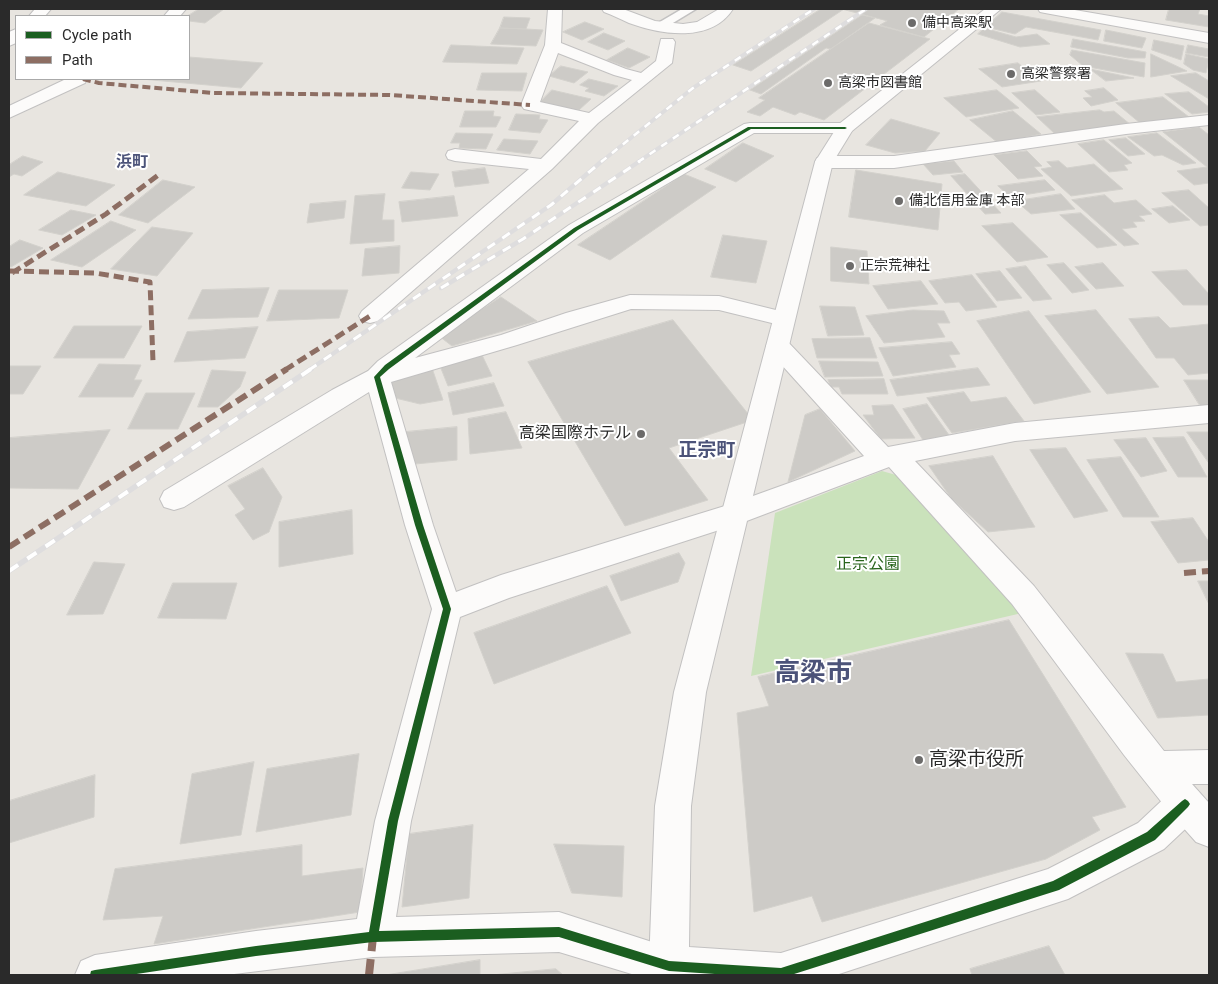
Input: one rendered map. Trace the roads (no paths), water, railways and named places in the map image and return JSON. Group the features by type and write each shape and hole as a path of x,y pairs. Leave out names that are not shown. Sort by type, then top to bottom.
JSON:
{"street":[{"path":"555,9 553,44 530,105 592,119"},
{"path":"614,10 636,9"},
{"path":"614,10 663,34 699,27 721,15 726,9"},
{"path":"670,971 673,806 690,692 824,162 846,128 994,9"},
{"path":"1045,9 1209,38"},
{"path":"370,316 545,165 592,119 664,63 663,34"},
{"path":"553,44 620,72 643,78"},
{"path":"9,113 77,80"},
{"path":"824,162 894,162 1126,129 1209,120"},
{"path":"378,377 387,366 576,229 750,128 846,128"},
{"path":"456,155 545,165"},
{"path":"174,498 341,396 378,377 509,340 574,318 630,302 668,301 719,303 784,319"},
{"path":"95,975 256,951 374,937 559,932 670,971 781,974 1054,886 1151,836 1197,816 1156,768 1022,594 778,346"},
{"path":"374,937 393,821 447,609 419,525 378,377"},
{"path":"447,609 501,588 734,514 888,457 1015,432 1209,414"},
{"path":"1156,768 1209,767"}],"lane":[{"path":"663,34 690,9"}],"railway":[{"path":"601,162 693,88 814,9"},
{"path":"638,162 866,9"},
{"path":"309,370 551,205 602,161"},
{"path":"441,288 523,239 640,161"},
{"path":"9,571 311,369"}],"place":[{"name":"備中高梁駅","path":"912,23"},
{"name":"高梁警察署","path":"1011,74"},
{"name":"高梁市図書館","path":"828,83"},
{"name":"備北信用金庫 本部","path":"899,201"},
{"name":"正宗荒神社","path":"850,266"},
{"name":"高梁国際ホテル","path":"641,434"},
{"name":"高梁市役所","path":"919,760"}],"district":[{"name":"浜町","path":"132,163"},
{"name":"正宗町","path":"707,451"},
{"name":"高梁市","path":"813,674"}],"park label":[{"name":"正宗公園","path":"868,565"}]}
